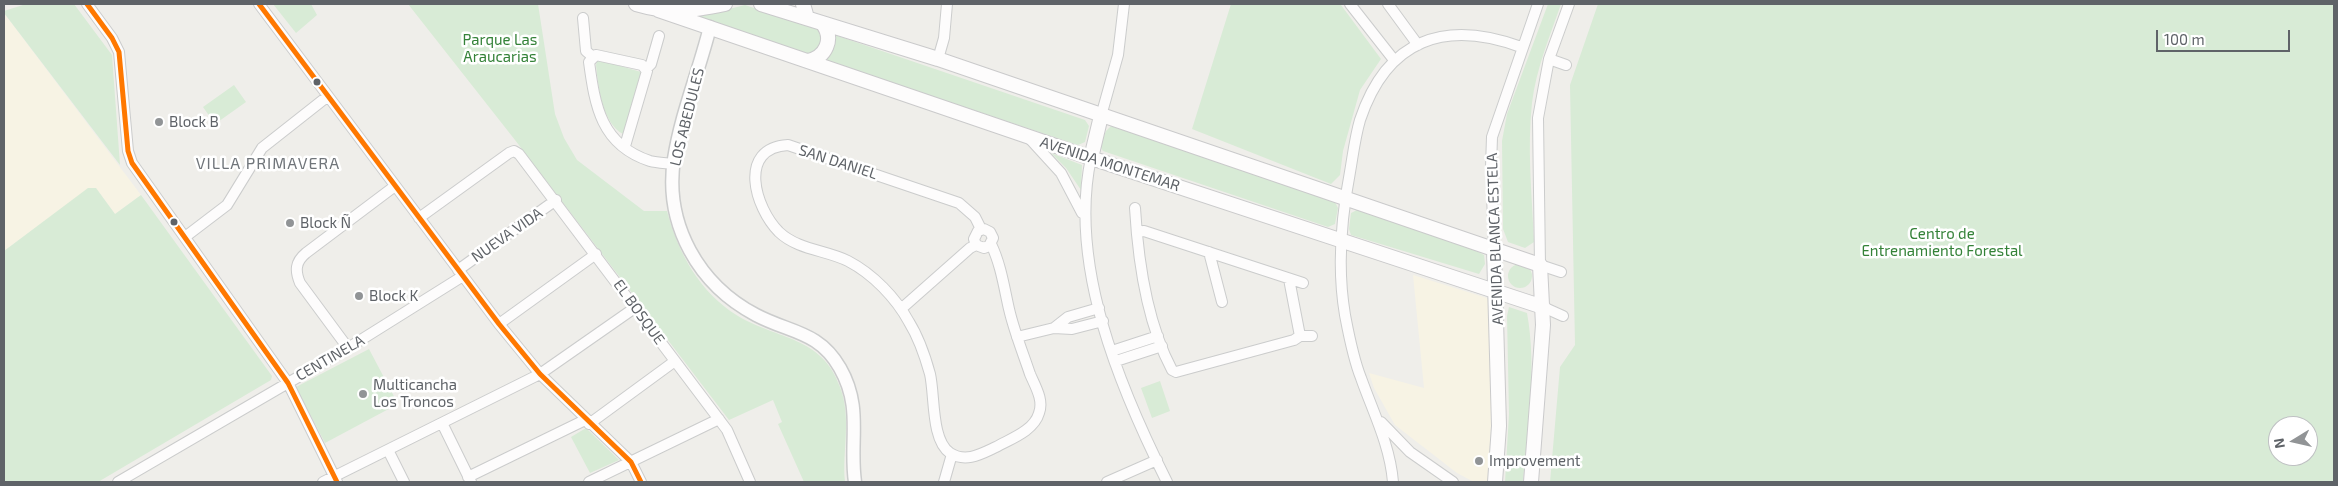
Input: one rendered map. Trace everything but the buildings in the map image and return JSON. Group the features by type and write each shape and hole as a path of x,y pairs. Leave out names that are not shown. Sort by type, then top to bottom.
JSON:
{"main road":[{"path":"636,4 658,10 684,11 725,4"},
{"path":"761,4 938,59 1540,265 1543,307 1530,482"},
{"path":"803,4 807,18"},
{"name":"AVENIDA MONTEMAR","path":"658,10 1091,158 1543,307"},
{"path":"808,61 817,58 827,47 828,34 823,24"},
{"path":"1091,158 1101,116"},
{"name":"AVENIDA BLANCA ESTELA","path":"1494,249 1499,426 1495,482"}],"street":[{"path":"87,4 112,38 119,52 130,158 288,383 336,480"},
{"path":"259,4 499,324 540,374 587,422 631,462 641,482"},
{"path":"938,59 944,38 947,4"},
{"path":"1101,116 1118,55 1124,4"},
{"path":"1350,4 1394,60"},
{"path":"1388,4 1418,45"},
{"name":"AVENIDA BLANCA ESTELA","path":"1494,249 1491,167 1492,137 1521,47 1538,4"},
{"path":"1561,272 1540,265 1538,118 1550,59 1569,4"},
{"path":"583,18 586,51 593,57"},
{"name":"LOS ABEDULES","path":"710,28 674,161 674,200 679,224 688,249 702,271 720,290 740,306 764,319 812,338 827,350 840,368 849,388 854,408 855,482"},
{"path":"1393,482 1390,460 1378,417 1360,377 1348,334 1342,291 1341,240 1345,198 1356,135 1364,109 1377,83 1394,60 1418,45 1448,35 1470,34 1492,37 1521,47"},
{"path":"646,68 651,64 659,36"},
{"path":"624,146 648,74 646,68 642,65 599,54 589,62 598,113 612,135 624,146 645,158 650,155 674,161"},
{"path":"1550,59 1566,65"},
{"path":"184,237 227,205 262,148 328,96"},
{"path":"1029,137 1061,174 1075,195 1084,217"},
{"name":"SAN DANIEL","path":"782,146 805,151 959,203 975,217 981,229 988,230 992,234 991,244 998,258 1018,337 1040,400 1040,410 1037,419 1019,434 975,457 963,458 952,454 939,440 927,362 916,334 901,309 882,288 848,261 793,242 778,230 766,215 758,197 755,170 761,158 770,150 782,146"},
{"name":"EL BOSQUE","path":"419,218 514,151 519,154 556,200 727,430 750,482"},
{"path":"1091,158 1086,182 1084,217 1091,272 1099,308 1114,356 1167,482"},
{"path":"348,348 300,283 297,275 298,262 306,253 395,186"},
{"name":"NUEVA VIDA","path":"460,273 556,200"},
{"path":"1135,208 1142,271 1160,341 1170,368 1176,372 1294,340 1300,336 1312,336"},
{"path":"976,245 974,236 981,229"},
{"path":"1137,232 1144,231 1303,283"},
{"path":"976,245 984,248 991,244"},
{"path":"901,309 963,253 976,245"},
{"path":"1210,252 1222,302"},
{"path":"499,324 596,254"},
{"name":"CENTINELA","path":"118,482 348,348 460,273"},
{"path":"1289,279 1300,336"},
{"path":"323,482 336,480 388,450 540,374 636,307"},
{"name":"AVENIDA MONTEMAR","path":"1543,307 1563,316"},
{"path":"1054,328 1068,318 1099,308"},
{"path":"1018,337 1054,328 1072,329 1103,321"},
{"path":"1114,356 1160,341"},
{"path":"442,423 469,480 587,422 675,361"},
{"path":"1378,417 1393,436 1410,452 1453,482"},
{"path":"589,482 719,419"},
{"path":"388,450 404,482"},
{"path":"1390,460 1401,452 1410,452"},
{"path":"944,482 952,454"},
{"path":"1107,482 1157,460"}],"shaded area":[{"path":"4,13 141,195 115,214 96,188 88,189 4,251"},
{"path":"1413,275 1489,300 1492,406 1488,482 1474,482 1457,473 1395,425 1374,388 1369,373 1424,388"}],"green space":[{"path":"26,4 74,4 112,55 120,165 4,13 4,11"},
{"path":"273,4 311,4 317,15 296,33"},
{"name":"Parque Las Araucarias","path":"408,4 538,4 555,114 564,138 577,160 644,211 667,211 677,242 692,271 712,296 724,307 753,324 810,348 832,370 844,399 846,423 845,482 804,482 778,424 782,422 773,400 729,420 515,140"},
{"path":"1231,4 1341,5 1381,59 1360,90 1343,151 1340,175 1331,184 1192,129"},
{"path":"1548,4 1561,4 1540,65 1532,103 1530,155 1534,242 1525,248 1508,242 1503,229 1502,141 1507,114"},
{"name":"Centro de Entrenamiento Forestal","path":"1598,4 2334,4 2334,482 1550,482 1560,367 1575,345 1570,85"},
{"path":"745,5 820,30 824,41 811,55 697,17"},
{"path":"832,34 1085,120 1089,126 1085,142 1078,145 823,60 829,55 832,45"},
{"path":"600,60 641,72 623,134 610,122 602,103 596,65 597,61"},
{"path":"234,85 246,102 215,124 203,107"},
{"path":"1111,126 1335,202 1338,208 1335,224 1328,227 1103,151 1100,146 1106,131"},
{"path":"1051,153 1082,165 1081,190 1066,168"},
{"path":"88,188 96,188 115,214 141,195 272,376 271,380 98,482 4,482 4,251"},
{"path":"1357,210 1469,247 1484,255 1485,264 1479,274 1351,235 1349,229 1351,213"},
{"path":"1520,264 1528,268 1532,276 1528,284 1520,288 1512,284 1508,276 1512,268"},
{"path":"1509,307 1527,313 1530,334 1531,398 1523,482 1505,482 1509,414 1507,316"},
{"path":"369,349 398,404 325,443 296,387"},
{"path":"1160,381 1170,411 1152,418 1141,388"},
{"path":"586,428 619,460 590,473 571,437"}],"transit line":[{"path":"87,4 112,38 119,52 128,151 132,163 288,383 337,482"},
{"path":"259,4 499,324 540,374 631,462 641,482"}],"place":[{"name":"Block B","path":"159,122"},
{"name":"Block Ñ","path":"290,223"},
{"name":"Block K","path":"359,296"},
{"name":"Multicancha Los Troncos","path":"363,394"},
{"name":"Improvement","path":"1479,461"}],"district":[{"name":"VILLA PRIMAVERA","path":"268,164"}]}
